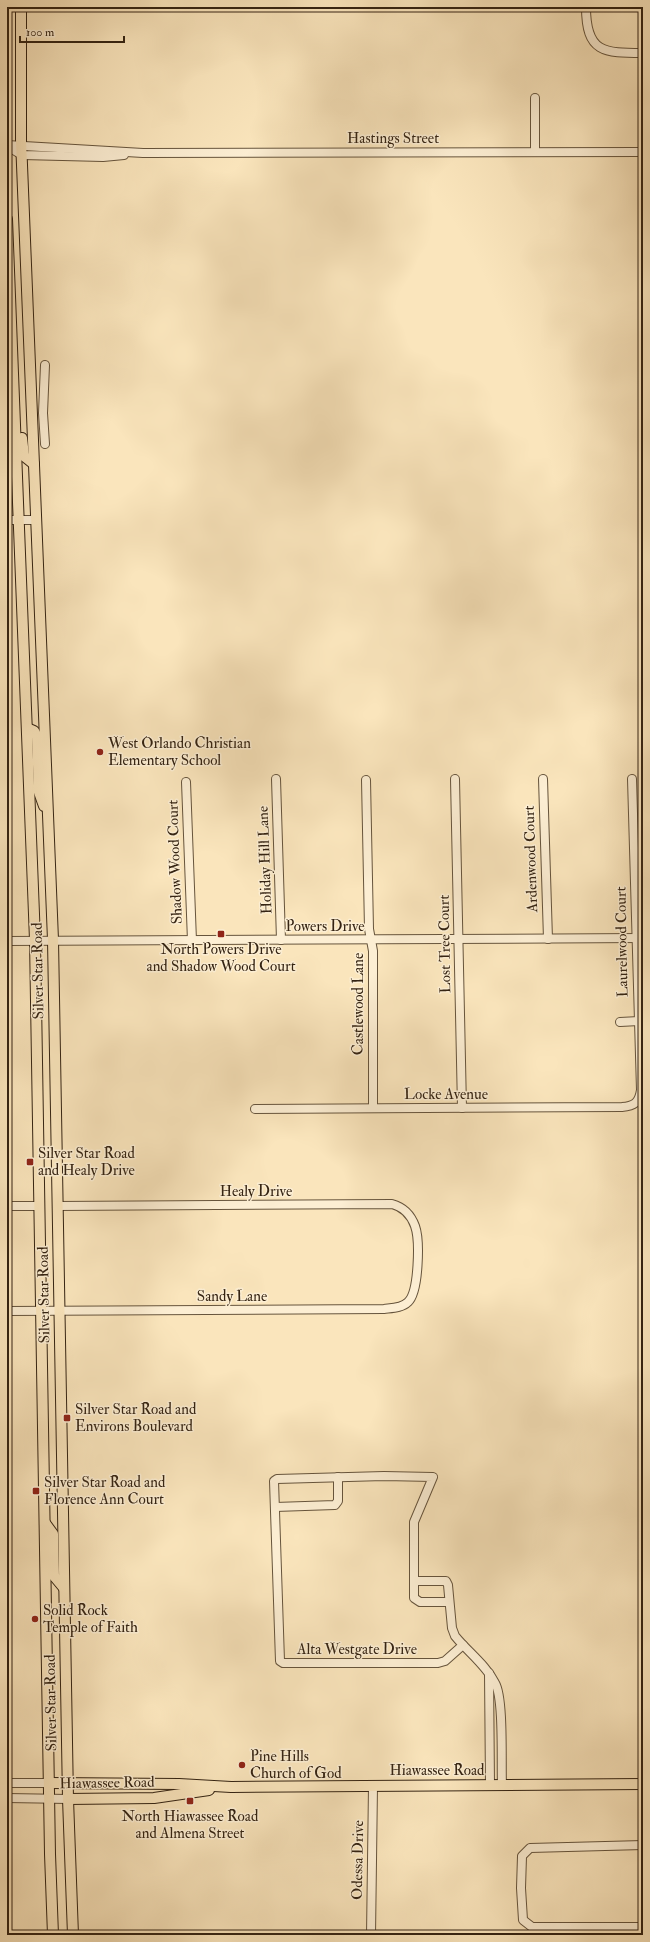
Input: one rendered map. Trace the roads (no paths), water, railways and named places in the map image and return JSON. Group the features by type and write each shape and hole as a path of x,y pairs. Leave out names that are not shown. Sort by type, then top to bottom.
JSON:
{"main road":[{"name":"Silver Star Road","path":"20,7 22,150 53,940 68,1799 73,1935"},
{"name":"Silver Star Road","path":"7,219 35,940 53,1935"},
{"path":"12,365 20,390 22,450 28,460 34,464"},
{"path":"26,728 34,731 37,737 39,792 48,817"},
{"path":"45,1523 53,1534 54,1576 64,1588"},
{"name":"Hiawassee Road","path":"50,1783 179,1784 231,1787 643,1784"},
{"name":"Hiawassee Road","path":"68,1799 154,1798 231,1787"}],"street":[{"path":"586,7 588,32 595,44 603,50 614,53 643,53"},
{"path":"535,98 536,152"},
{"name":"Hastings Street","path":"7,146 22,150 103,157 143,153 643,152"},
{"path":"45,365 43,413 45,444"},
{"path":"7,520 36,520"},
{"name":"Laurelwood Court","path":"632,778 640,938 638,1021 641,1090 640,1099 637,1103"},
{"name":"Holiday Hill Lane","path":"276,779 281,940"},
{"name":"Lost Tree Court","path":"455,779 462,1108"},
{"name":"Ardenwood Court","path":"543,779 548,939"},
{"name":"Castlewood Lane","path":"366,780 369,929 373,951 373,1108"},
{"name":"Shadow Wood Court","path":"186,782 192,941"},
{"name":"Powers Drive","path":"7,941 640,938"},
{"path":"620,1022 638,1021"},
{"name":"Locke Avenue","path":"255,1109 622,1107 632,1106 637,1103"},
{"name":"Healy Drive","path":"57,1206 392,1204 401,1206 408,1212 416,1227 417,1256"},
{"path":"7,1206 40,1206"},
{"name":"Sandy Lane","path":"7,1311 376,1309 397,1307 408,1302 414,1292 417,1256"},
{"path":"275,1506 335,1505 338,1501 338,1477"},
{"name":"Alta Westgate Drive","path":"449,1602 416,1601 414,1598 414,1522 433,1477 276,1478 274,1481 280,1661 283,1663 438,1663 445,1661 462,1645"},
{"path":"414,1581 446,1581 448,1585 452,1628 462,1645 489,1673 496,1684 500,1699 502,1785"},
{"path":"489,1673 490,1785"},
{"name":"Hiawassee Road","path":"7,1783 50,1783"},
{"name":"Odessa Drive","path":"371,1935 373,1786"},
{"name":"Hiawassee Road","path":"7,1798 68,1799"},
{"path":"643,1845 530,1848 522,1856 521,1888 523,1920 532,1927 643,1927"}],"place":[{"name":"West Orlando Christian Elementary School","path":"100,752"},
{"name":"North Powers Drive and Shadow Wood Court","path":"221,934"},
{"name":"Silver Star Road and Healy Drive","path":"30,1162"},
{"name":"Silver Star Road and Environs Boulevard","path":"67,1418"},
{"name":"Silver Star Road and Florence Ann Court","path":"36,1491"},
{"name":"Solid Rock Temple of Faith","path":"35,1619"},
{"name":"Pine Hills Church of God","path":"242,1765"},
{"name":"North Hiawassee Road and Almena Street","path":"190,1801"}]}
